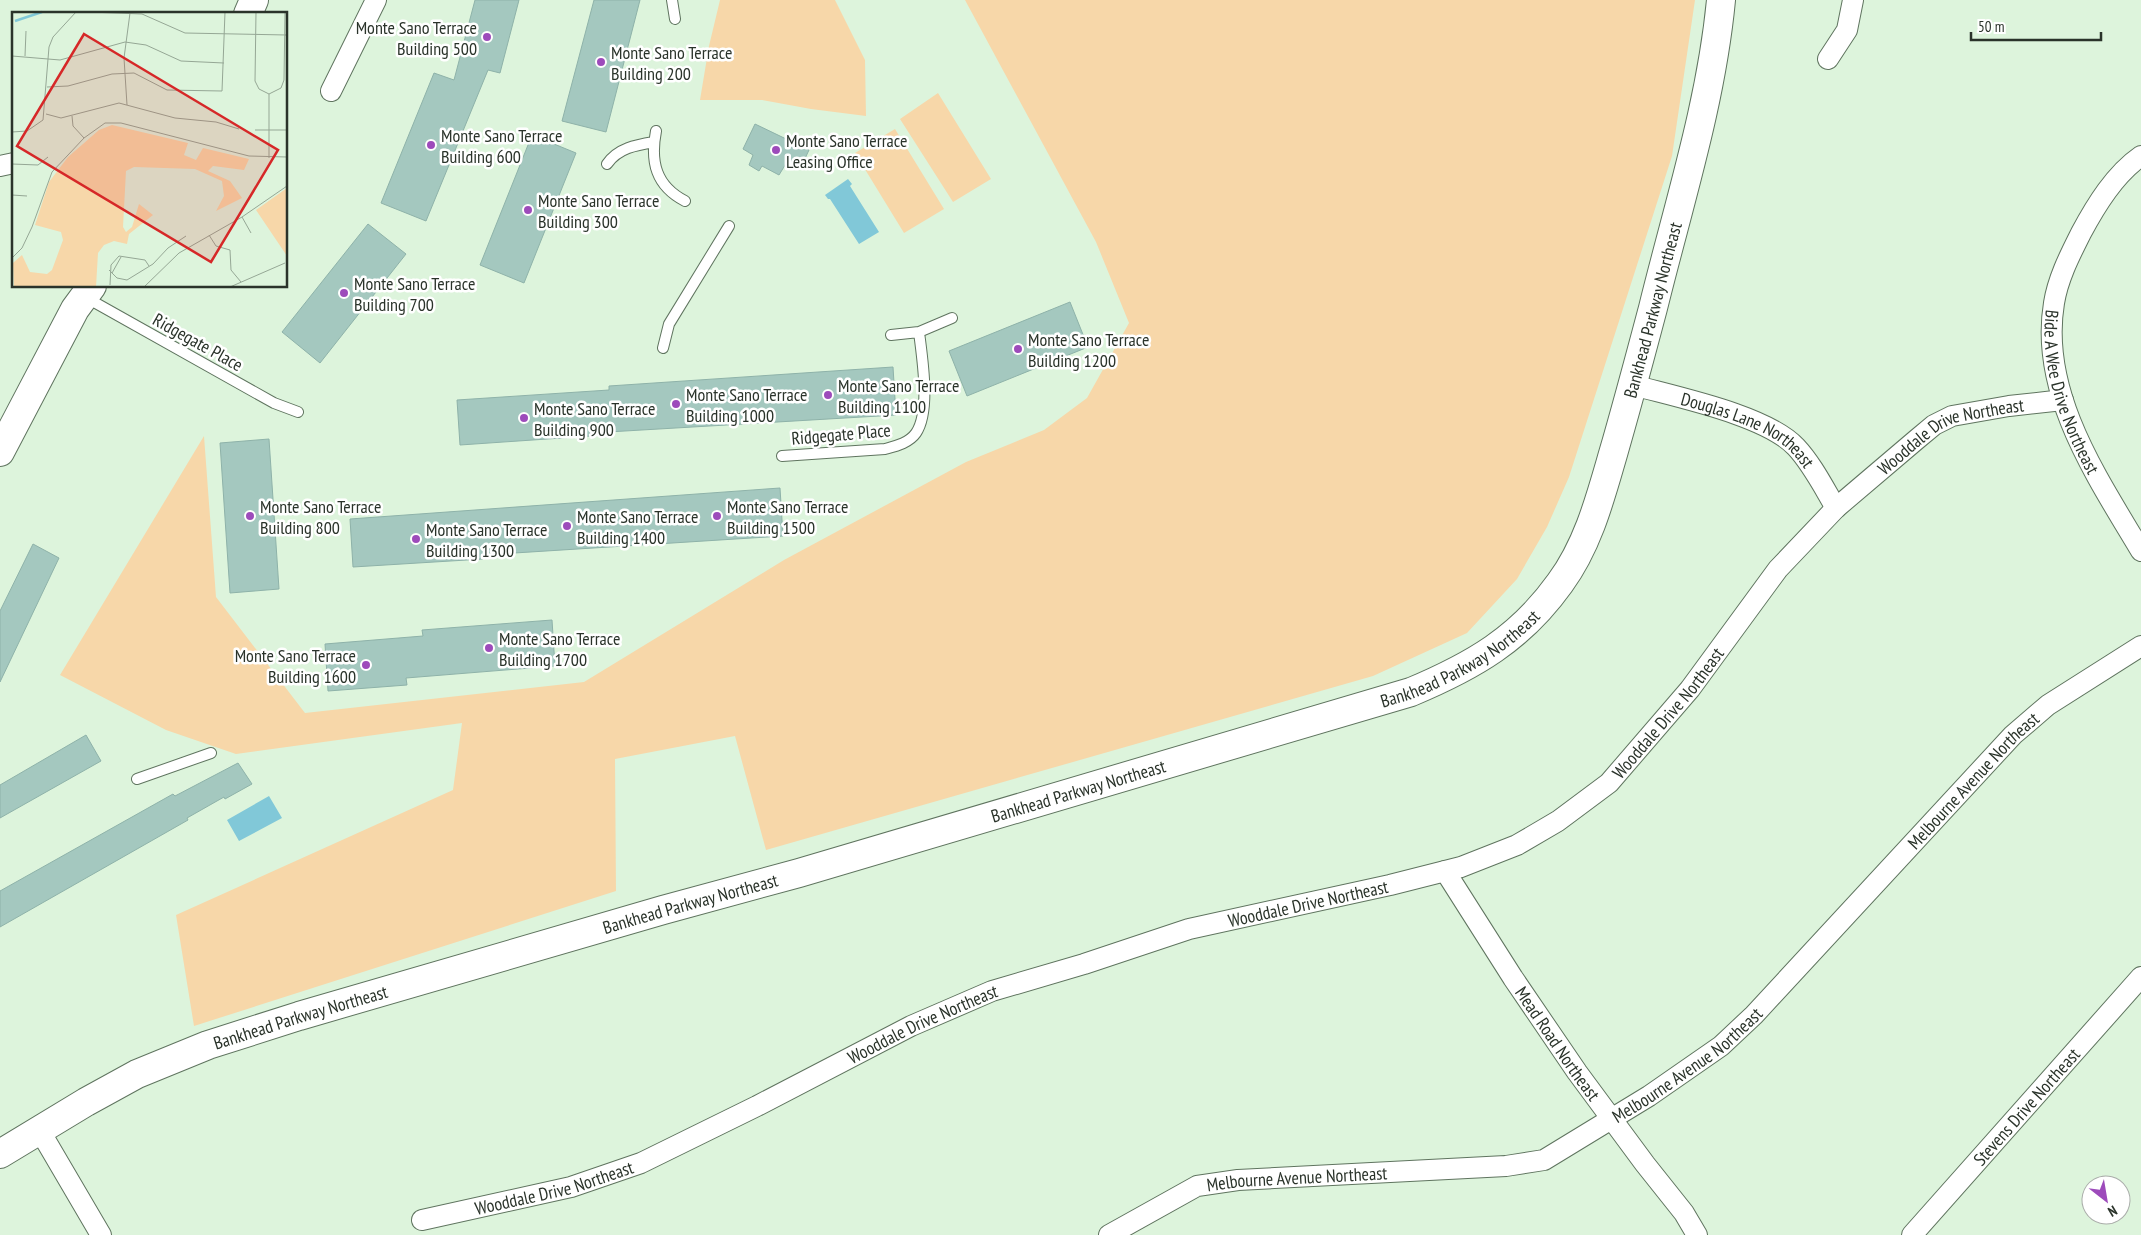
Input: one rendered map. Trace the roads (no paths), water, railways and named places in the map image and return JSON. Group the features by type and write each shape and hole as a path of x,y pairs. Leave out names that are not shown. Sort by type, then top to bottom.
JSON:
{"street":[{"path":"249,12 254,0"},
{"path":"331,91 376,0"},
{"name":"Bankhead Parkway Northeast","path":"0,1154 86,1102 137,1074 208,1045 262,1027 1133,775 1411,692 1454,674 1487,654 1537,613 1562,582 1580,551 1595,515 1633,385 1705,104 1717,36 1721,0"},
{"path":"1828,59 1847,30 1853,0"},
{"name":"Bide A Wee Drive Northeast","path":"2141,156 2128,165 2094,210 2066,261 2054,302 2051,335 2062,400 2095,474 2141,551"},
{"path":"0,452 76,309 88,292"},
{"name":"Douglas Lane Northeast","path":"1633,385 1724,410 1778,432 1796,447 1836,508"},
{"name":"Wooddale Drive Northeast","path":"422,1220 572,1186 641,1163 750,1110 911,1026 992,991 1084,964 1189,929 1390,885 1461,867 1517,845 1558,821 1609,783 1690,688 1778,569 1836,508 1934,425 1952,416 2009,406 2062,400"},
{"name":"Melbourne Avenue Northeast","path":"1109,1235 1197,1186 1238,1180 1516,1165 1544,1160 1649,1096 1721,1046 1754,1015 2013,735 2048,705 2141,646"},
{"name":"Mead Road Northeast","path":"1445,871 1514,978 1612,1119 1684,1213 1697,1235"},
{"name":"Stevens Drive Northeast","path":"1912,1235 2141,976"},
{"path":"40,1130 101,1235"}],"lane":[{"path":"672,0 675,20"},
{"path":"607,164 612,156 655,137 654,159 658,174 665,187 685,201"},
{"path":"663,348 669,324 729,226"},
{"name":"Ridgegate Place","path":"88,292 274,403 298,412"},
{"path":"891,335 919,332 952,318"},
{"name":"Ridgegate Place","path":"782,456 885,449 901,445 916,434 922,415 924,389 919,332"},
{"path":"137,779 211,752"}],"water":[{"path":"848,179 852,184 850,186 879,232 859,244 830,199 825,195"},
{"path":"269,796 282,818 239,841 227,820"}],"place":[{"name":"Monte Sano Terrace Building 500","path":"487,37"},
{"name":"Monte Sano Terrace Building 200","path":"601,62"},
{"name":"Monte Sano Terrace Building 600","path":"431,145"},
{"name":"Monte Sano Terrace Leasing Office","path":"776,150"},
{"name":"Monte Sano Terrace Building 300","path":"528,210"},
{"name":"Monte Sano Terrace Building 700","path":"344,293"},
{"name":"Monte Sano Terrace Building 1200","path":"1018,349"},
{"name":"Monte Sano Terrace Building 1100","path":"828,395"},
{"name":"Monte Sano Terrace Building 1000","path":"676,404"},
{"name":"Monte Sano Terrace Building 900","path":"524,418"},
{"name":"Monte Sano Terrace Building 800","path":"250,516"},
{"name":"Monte Sano Terrace Building 1500","path":"717,516"},
{"name":"Monte Sano Terrace Building 1400","path":"567,526"},
{"name":"Monte Sano Terrace Building 1300","path":"416,539"},
{"name":"Monte Sano Terrace Building 1700","path":"489,648"},
{"name":"Monte Sano Terrace Building 1600","path":"366,665"}]}
